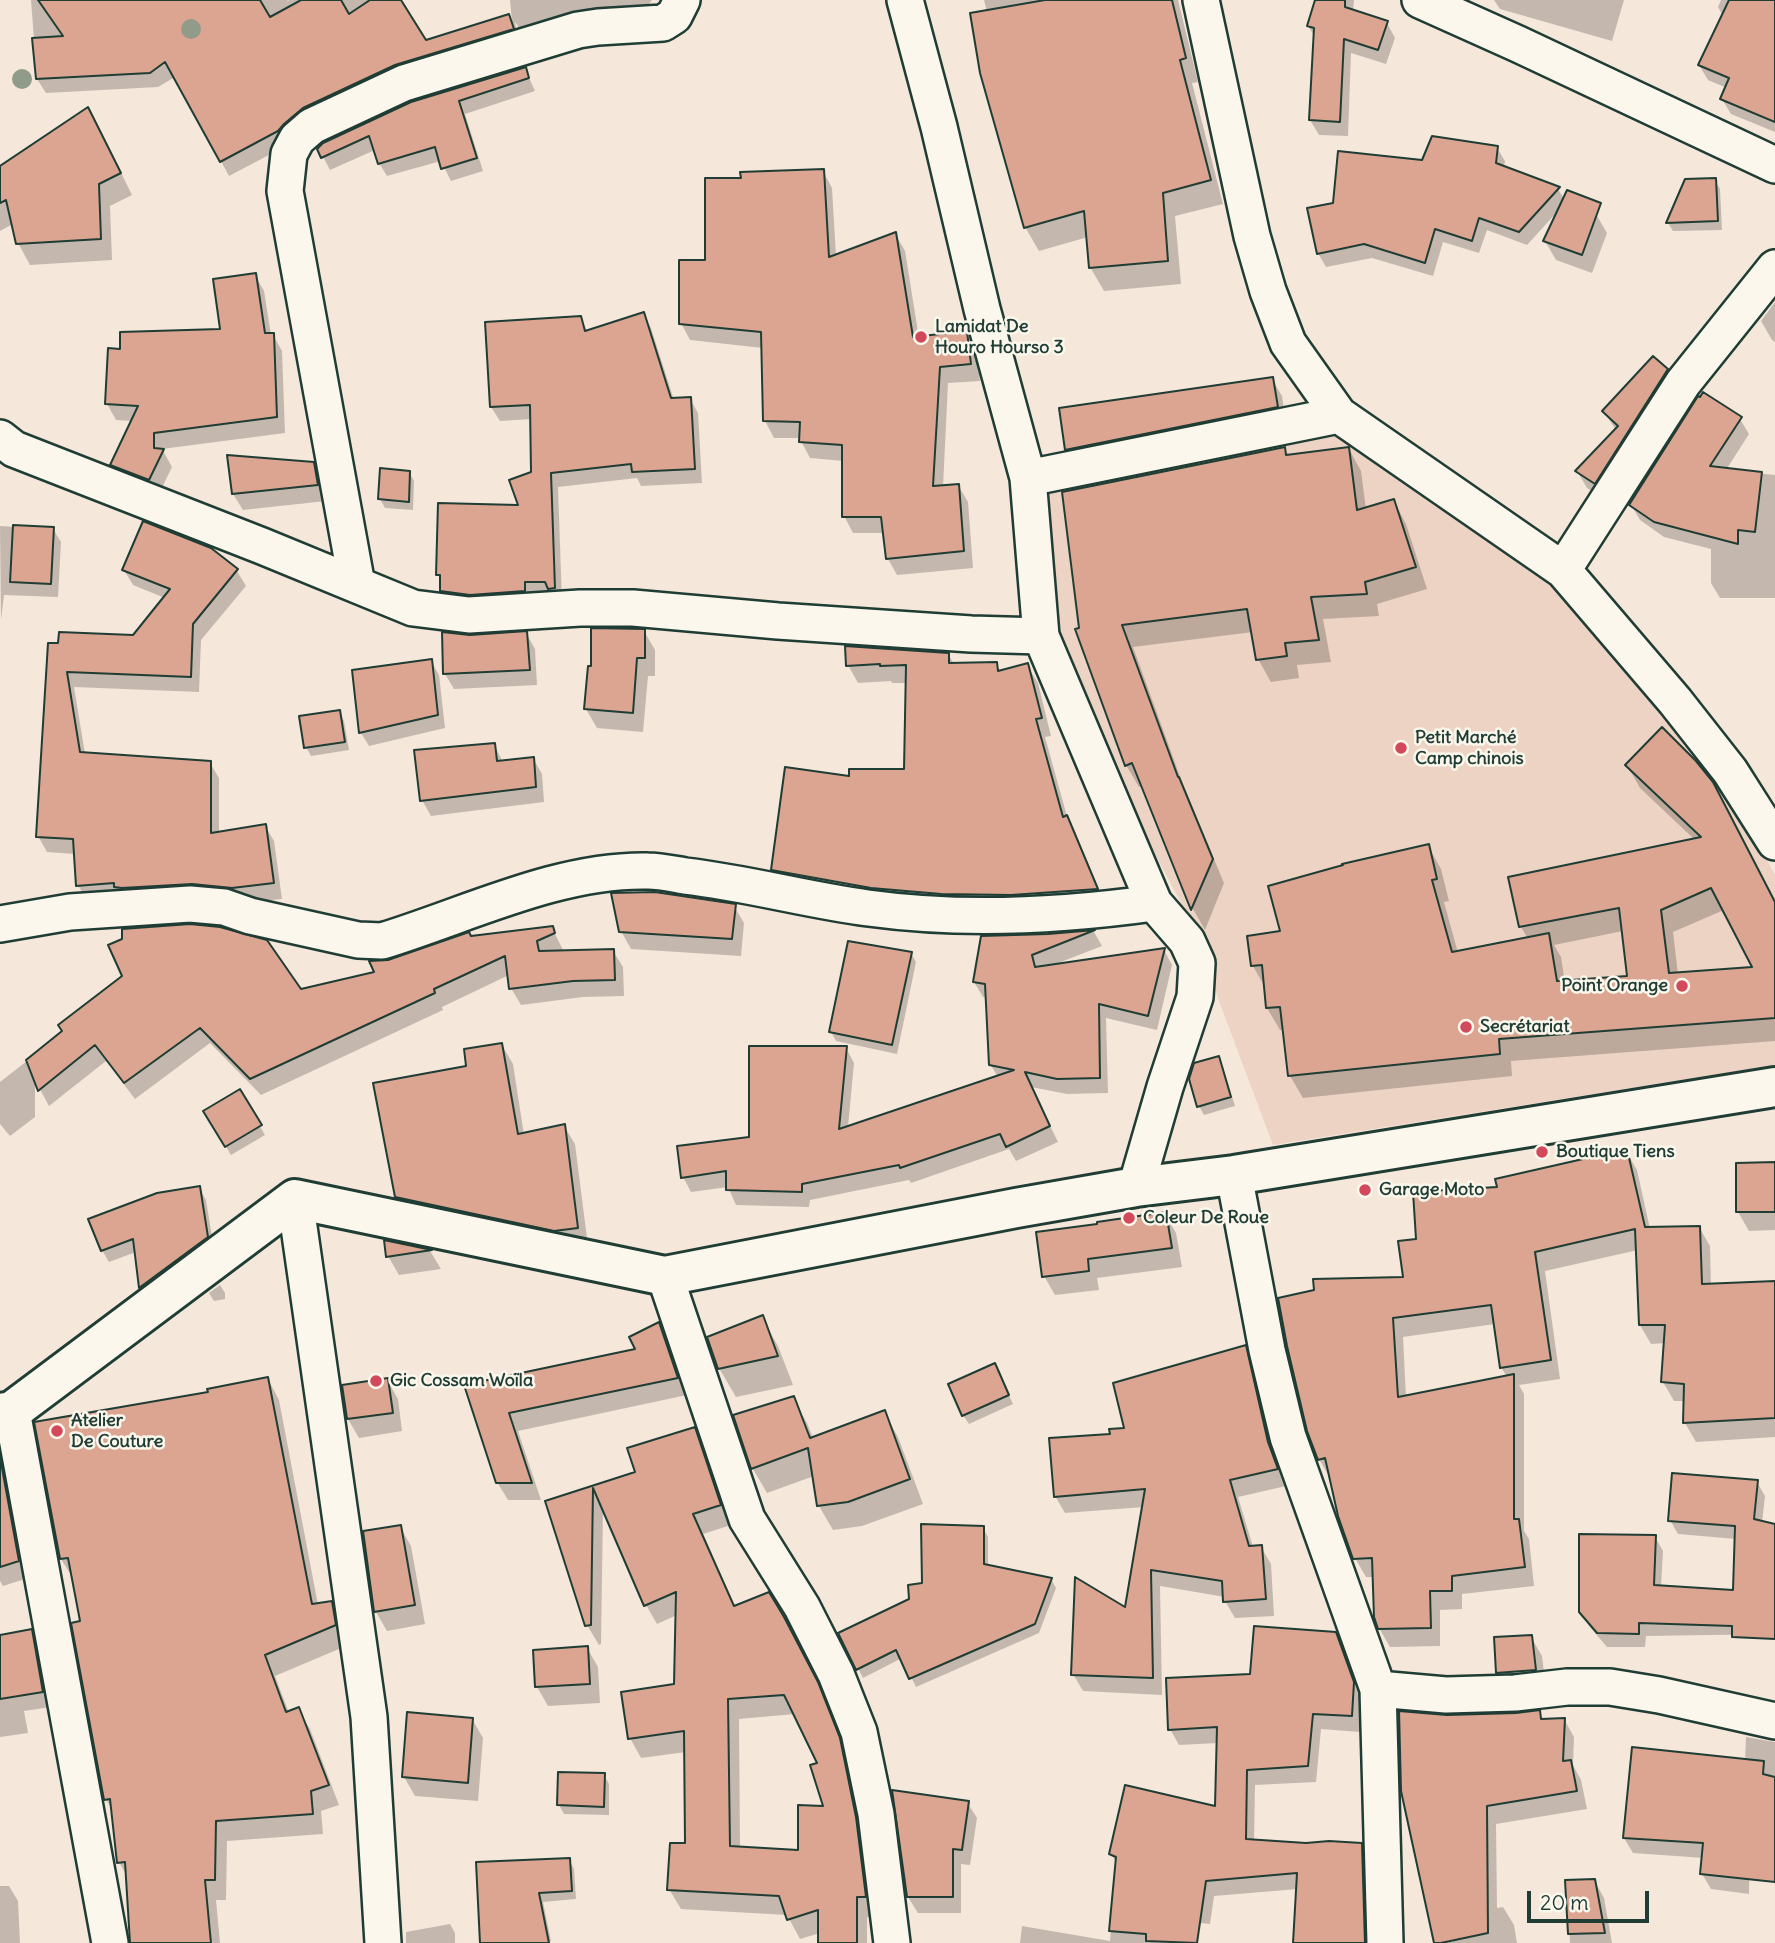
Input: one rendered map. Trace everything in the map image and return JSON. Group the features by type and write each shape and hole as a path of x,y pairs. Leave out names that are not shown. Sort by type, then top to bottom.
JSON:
{"main road":[{"path":"6,1412 295,1199 665,1276 1136,1187 1234,1175 1775,1087"}],"street":[{"path":"357,585 285,191 289,153 297,139 312,126 404,83 578,30 663,23 674,16 682,0"},
{"path":"905,0 939,127 982,309 1028,478 1041,636 1154,903 1186,941 1197,963 1195,997 1136,1187"},
{"path":"1200,0 1252,236 1268,291 1289,342 1339,415 1563,570 1675,701 1770,824"},
{"path":"1420,0 1775,165"},
{"path":"1563,570 1683,383 1775,268"},
{"path":"1028,478 1339,415"},
{"path":"0,439 14,449 413,608 469,615 580,608 633,608 778,621 1041,636"},
{"path":"0,924 70,912 190,904 223,907 250,916 358,940 382,941 544,886 594,874 649,871 705,878 867,908 953,916 1095,911 1154,903"},
{"path":"1234,1175 1267,1350 1289,1437 1378,1689 1385,1943"},
{"path":"295,1199 369,1717 383,1943"},
{"path":"665,1276 747,1519 802,1607 836,1674 859,1732 876,1814 892,1943"},
{"path":"6,1412 110,1943"},
{"path":"1378,1689 1446,1695 1610,1687 1775,1721"}],"shaded area":[{"name":"Petit Marché Camp chinois","path":"1337,427 1558,585 1730,791 1775,875 1775,1065 1273,1145 1219,1001 1197,933 1147,839 1060,645 1046,490"}],"building":[{"path":"38,0 260,0 270,17 301,0 341,0 349,14 370,0 401,0 426,40 509,14 514,29 395,65 303,108 278,131 220,162 165,62 150,73 36,79 32,38 63,36"},
{"path":"1045,0 1172,0 1186,58 1180,60 1211,180 1163,193 1168,261 1089,268 1084,211 1024,228 980,73 970,13"},
{"path":"1315,0 1345,0 1345,7 1388,21 1378,50 1344,39 1340,122 1309,120 1314,28 1307,26"},
{"path":"1729,0 1775,0 1775,122 1720,99 1729,78 1698,65"},
{"path":"526,67 529,78 459,101 477,158 441,169 435,147 378,164 369,136 321,158 317,149 323,143 411,102"},
{"path":"88,107 121,173 99,184 101,239 16,244 6,200 0,203 0,166"},
{"path":"1432,136 1498,146 1496,163 1560,187 1519,232 1479,218 1472,241 1435,229 1425,263 1364,244 1317,254 1307,208 1333,203 1338,151 1422,160"},
{"path":"824,169 829,257 896,232 913,337 967,331 971,364 940,367 933,486 959,484 964,551 886,559 881,517 842,517 842,445 799,442 800,422 763,421 761,332 679,324 679,260 705,260 705,178 741,178 740,172"},
{"path":"1716,178 1718,221 1666,223 1685,179"},
{"path":"1567,190 1601,203 1582,255 1543,241"},
{"path":"256,273 265,333 274,333 277,417 154,433 154,448 164,449 149,480 110,465 138,406 105,404 108,348 120,349 120,332 220,329 213,279"},
{"path":"644,312 671,398 691,397 695,469 632,472 631,464 551,473 555,588 548,589 545,582 525,582 525,591 470,595 440,591 440,575 436,575 438,503 518,505 509,480 531,472 530,405 490,407 485,322 581,316 585,331"},
{"path":"1653,356 1668,369 1595,484 1575,471 1618,426 1602,411"},
{"path":"1273,377 1278,407 1065,450 1059,408"},
{"path":"1703,392 1742,417 1710,466 1762,472 1755,532 1738,530 1738,544 1654,522 1629,505"},
{"path":"1285,447 1286,455 1349,447 1357,510 1394,499 1416,567 1365,582 1367,594 1311,597 1319,640 1285,643 1287,656 1256,660 1247,609 1122,625 1178,777 1213,859 1191,910 1132,763 1125,766 1075,629 1079,628 1062,492"},
{"path":"227,455 314,462 318,485 232,494"},
{"path":"380,468 410,471 409,502 378,499"},
{"path":"143,521 211,548 238,569 193,624 191,677 67,672 80,752 211,761 211,833 266,824 274,883 232,888 192,884 122,888 114,887 114,883 76,886 73,839 36,837 48,643 58,643 59,632 133,635 170,589 122,570"},
{"path":"13,525 54,527 51,584 10,582"},
{"path":"591,628 645,629 645,658 637,658 633,713 584,709 588,666 591,666"},
{"path":"527,631 530,670 443,674 442,632 470,635"},
{"path":"845,646 949,653 949,663 997,662 998,671 1028,663 1042,718 1036,719 1063,817 1067,815 1098,889 1011,895 941,894 871,888 771,870 785,767 849,776 849,769 904,769 906,665 846,666"},
{"path":"432,659 438,715 359,733 352,670"},
{"path":"340,710 345,742 304,748 299,716"},
{"path":"1662,727 1713,782 1775,902 1775,1018 1499,1039 1500,1054 1288,1076 1280,1007 1266,1008 1262,965 1251,966 1247,936 1280,931 1268,886 1342,864 1429,844 1437,879 1432,880 1452,952 1549,933 1557,981 1627,976 1619,908 1519,927 1508,877 1701,837 1625,765","holes":["1711,888 1752,967 1669,973 1661,910"]},
{"path":"495,743 497,761 534,757 536,787 420,801 414,750"},
{"path":"655,892 736,904 732,939 619,932 611,893"},
{"path":"190,924 220,927 267,940 301,989 374,972 369,961 388,960 469,932 471,936 553,926 555,933 537,941 539,951 614,949 615,980 573,981 509,989 505,956 434,989 435,993 250,1079 200,1028 124,1083 95,1045 38,1091 26,1060 62,1031 58,1025 122,976 108,945 122,939 122,929"},
{"path":"1095,930 1032,955 1035,967 1165,948 1148,1016 1099,1004 1100,1078 1057,1079 1025,1072 1050,1126 1006,1147 1000,1134 900,1168 899,1165 802,1184 802,1192 726,1190 726,1171 681,1178 677,1146 749,1137 749,1046 847,1046 839,1129 1014,1070 989,1065 985,984 973,982 981,936"},
{"path":"848,941 912,952 892,1045 829,1032"},
{"path":"502,1043 518,1134 565,1124 578,1228 554,1231 395,1197 373,1083 466,1066 464,1049"},
{"path":"1219,1056 1231,1097 1197,1107 1189,1079 1194,1063"},
{"path":"240,1089 262,1125 225,1147 203,1111"},
{"path":"1627,1149 1645,1227 1700,1226 1702,1284 1775,1281 1775,1418 1683,1423 1684,1384 1661,1382 1665,1325 1639,1325 1635,1229 1535,1252 1551,1360 1500,1368 1491,1305 1393,1318 1398,1397 1514,1374 1514,1519 1519,1519 1525,1567 1452,1576 1452,1591 1430,1591 1431,1628 1378,1629 1374,1617 1372,1558 1353,1559 1338,1516 1325,1458 1318,1460 1307,1431 1278,1298 1314,1290 1313,1279 1403,1277 1398,1241 1416,1239 1413,1192 1497,1187 1495,1179"},
{"path":"1775,1162 1775,1212 1736,1212 1736,1163"},
{"path":"200,1186 208,1237 139,1288 133,1239 101,1251 88,1219 157,1193"},
{"path":"1166,1212 1172,1248 1088,1259 1089,1271 1042,1277 1036,1232"},
{"path":"384,1240 432,1250 386,1257"},
{"path":"763,1315 778,1356 718,1369 707,1337"},
{"path":"659,1322 678,1378 509,1413 532,1483 496,1483 464,1385 635,1349 629,1337"},
{"path":"1246,1345 1268,1442 1278,1469 1230,1480 1249,1546 1262,1545 1266,1599 1223,1602 1222,1581 1151,1570 1153,1678 1071,1675 1075,1577 1125,1607 1145,1489 1054,1497 1049,1438 1110,1434 1109,1429 1124,1428 1113,1383"},
{"path":"995,1363 1009,1395 962,1416 948,1384"},
{"path":"268,1377 312,1604 332,1601 336,1625 265,1655 286,1712 299,1707 329,1785 311,1791 313,1814 216,1821 215,1880 205,1880 211,1943 130,1943 125,1862 117,1863 110,1799 104,1800 71,1623 80,1621 68,1558 60,1559 34,1422 208,1392 207,1389"},
{"path":"388,1378 393,1413 347,1419 342,1385"},
{"path":"794,1396 810,1438 885,1410 910,1479 848,1502 817,1506 808,1448 751,1469 733,1415"},
{"path":"695,1427 721,1505 693,1514 734,1606 769,1592 818,1682 840,1738 856,1817 866,1897 857,1897 857,1943 818,1943 818,1910 787,1920 779,1896 667,1890 670,1843 685,1843 684,1731 628,1739 621,1692 674,1684 676,1592 644,1606 593,1488 591,1625 585,1626 545,1501 635,1472 627,1448","holes":["784,1695 817,1763 810,1765 823,1806 798,1805 798,1850 730,1846 728,1699"]},
{"path":"0,1457 19,1561 0,1567"},
{"path":"1672,1473 1758,1480 1754,1519 1775,1524 1775,1639 1732,1637 1732,1626 1639,1623 1639,1634 1597,1633 1579,1612 1579,1534 1656,1535 1654,1585 1733,1590 1735,1526 1668,1521"},
{"path":"921,1524 984,1526 984,1564 1052,1578 1035,1624 909,1679 896,1650 856,1670 838,1633 909,1599 908,1585 922,1583"},
{"path":"401,1525 415,1605 374,1612 363,1531"},
{"path":"1254,1626 1336,1632 1354,1682 1352,1716 1313,1714 1308,1766 1247,1770 1246,1839 1362,1843 1365,1943 1293,1943 1297,1873 1206,1881 1197,1943 1146,1941 1146,1934 1109,1931 1116,1857 1109,1854 1125,1785 1215,1806 1217,1727 1168,1730 1166,1678 1250,1674"},
{"path":"32,1629 43,1692 0,1699 0,1635"},
{"path":"1532,1635 1536,1670 1496,1673 1494,1637"},
{"path":"588,1646 590,1684 535,1687 533,1650"},
{"path":"1540,1710 1541,1719 1565,1718 1563,1761 1571,1760 1577,1791 1487,1806 1488,1933 1434,1943 1401,1791 1399,1711 1447,1715"},
{"path":"407,1712 473,1718 468,1783 402,1777"},
{"path":"1632,1747 1764,1761 1763,1774 1775,1777 1775,1882 1700,1874 1703,1843 1623,1838"},
{"path":"558,1772 605,1773 604,1807 557,1805"},
{"path":"892,1790 969,1801 962,1850 953,1849 953,1897 907,1897"},
{"path":"570,1858 572,1891 539,1893 549,1943 480,1943 476,1862"},
{"path":"1595,1879 1605,1933 1568,1934 1565,1880"}],"place":[{"name":"Lamidat De Houro Hourso 3","path":"921,337"},
{"name":"Petit Marché Camp chinois","path":"1401,748"},
{"name":"Point Orange","path":"1682,986"},
{"name":"Secrétariat","path":"1466,1027"},
{"name":"Boutique Tiens","path":"1542,1152"},
{"name":"Garage Moto","path":"1365,1190"},
{"name":"Coleur De Roue","path":"1129,1218"},
{"name":"Gic Cossam Woïla","path":"376,1381"},
{"name":"Atelier De Couture","path":"57,1431"}]}
